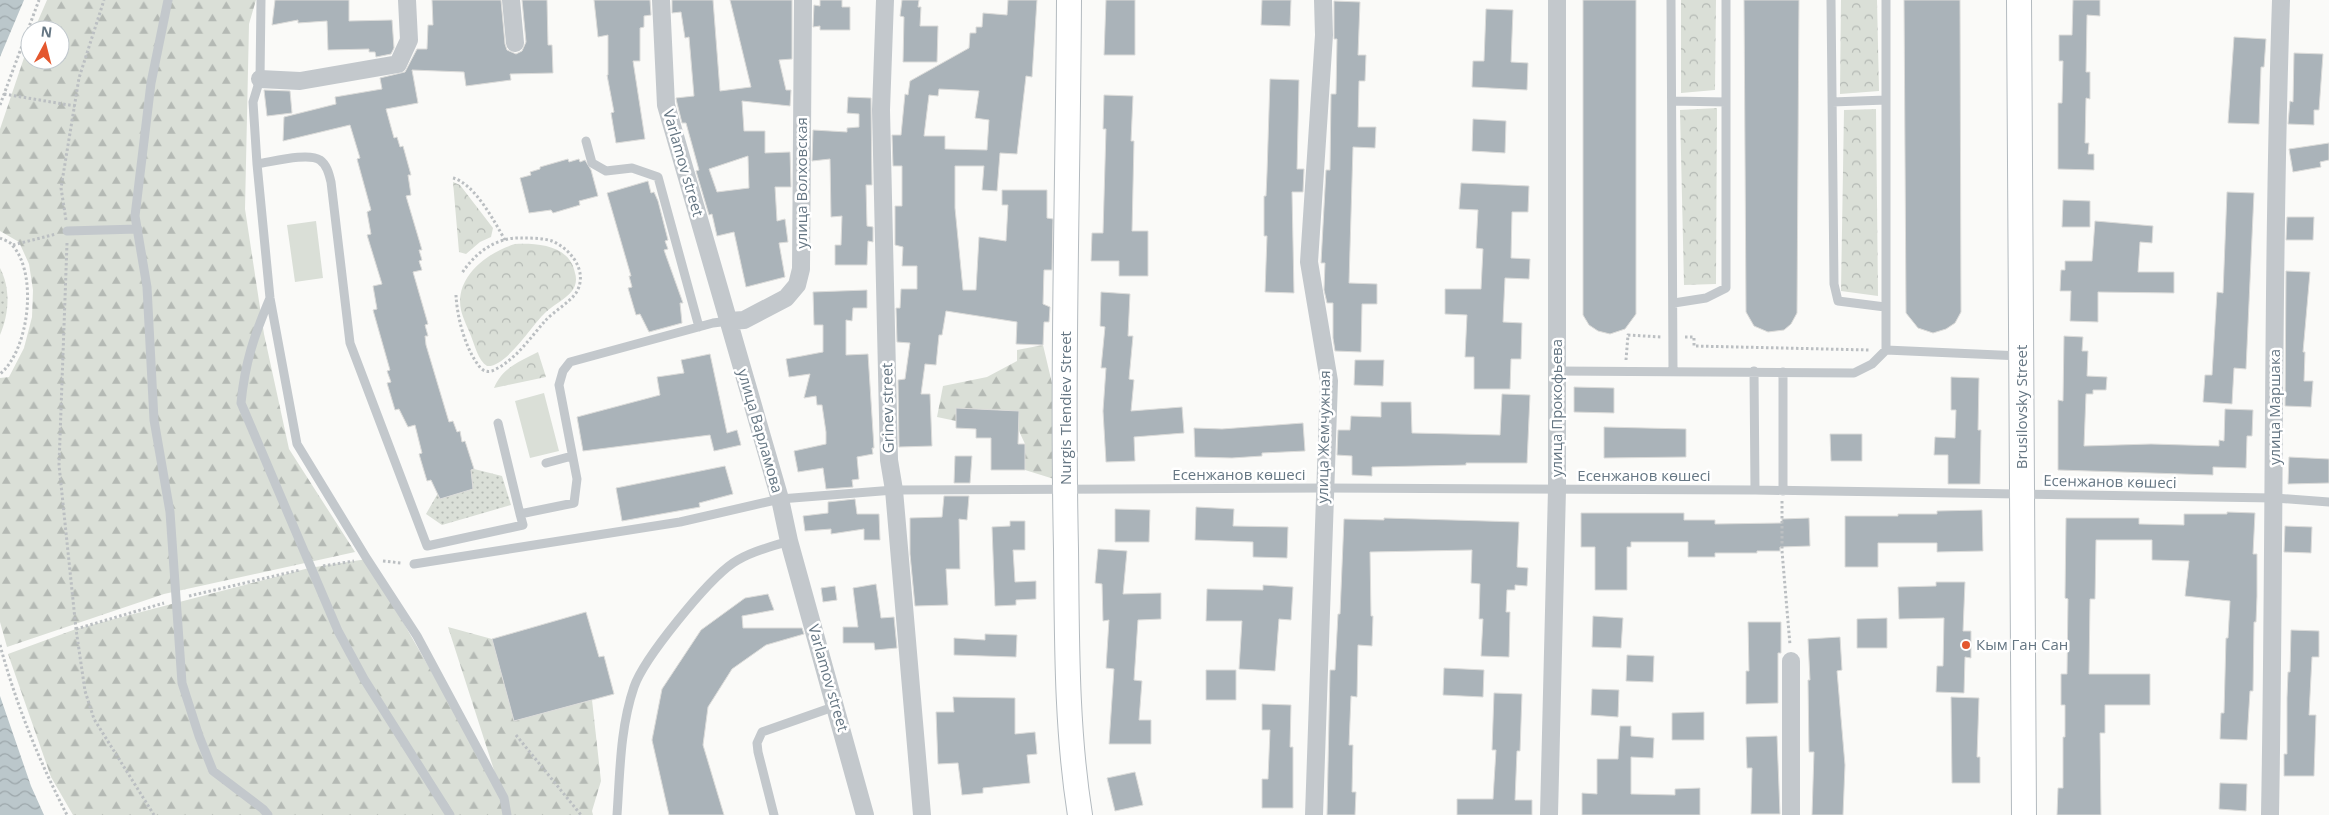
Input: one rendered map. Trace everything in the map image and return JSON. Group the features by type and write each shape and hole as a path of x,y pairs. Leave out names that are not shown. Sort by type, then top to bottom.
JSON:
{"street":[{"path":"260,79 300,81 398,64 408,40 406,0"},
{"path":"511,0 515,43"},
{"name":"Varlamov street","path":"661,0 666,105 729,322"},
{"name":"улица Волховская","path":"729,322 744,320 786,298 797,285 801,269 803,0"},
{"name":"Grinev street","path":"885,0 881,110 889,460 894,490 922,815"},
{"name":"Nurgis Tlendiev Street","path":"1069,0 1065,490 1068,691 1072,767 1080,815"},
{"name":"улица Жемчужная","path":"1314,815 1329,381 1309,262 1324,35 1323,0"},
{"name":"улица Прокофьева","path":"1549,815 1557,489 1557,0"},
{"name":"Brusilovsky Street","path":"2019,0 2024,815"},
{"name":"улица Маршака","path":"2270,815 2275,498 2275,181 2281,0"},
{"name":"улица Варламова","path":"729,322 780,499 789,541"},
{"name":"Varlamov street","path":"789,541 865,815"},
{"path":"1791,661 1791,815"}],"lane":[{"path":"168,0 151,82 135,216 147,287 154,420 170,512 182,683 198,736 213,771 263,809 268,815"},
{"path":"262,0 260,79 253,102 257,164 270,298 298,444 367,560 417,636 504,798 507,815"},
{"path":"1671,0 1673,371"},
{"path":"1674,303 1706,298 1726,288 1726,0"},
{"path":"1832,0 1834,284 1838,301 1885,307"},
{"path":"1557,370 1854,373 1872,364 1886,350 1886,0"},
{"path":"1832,102 1886,100"},
{"path":"1672,101 1726,102"},
{"path":"586,141 592,163 606,171 632,168 658,177 699,327"},
{"path":"257,164 307,156 320,160 328,170 350,343 427,546 523,525 498,423"},
{"path":"67,231 138,229"},
{"path":"270,298 250,348 244,371 241,403 338,631 364,679 450,815"},
{"path":"520,514 574,503 577,479 559,385 562,371 570,362 699,327 729,322"},
{"path":"1886,350 2022,356"},
{"path":"1754,371 1754,490"},
{"path":"1783,372 1783,491"},
{"path":"546,463 572,456"},
{"name":"Есенжанов көшесі","path":"414,564 680,522 780,499 894,490 1324,488 1754,490 2275,498 2329,502"},
{"path":"617,815 626,718 638,675 716,576 752,553 789,541"},
{"path":"774,815 758,752 757,742 762,732 836,706"}],"path":[{"path":"0,105 39,0"},
{"path":"104,0 79,78 62,188 67,231 59,465 76,629 85,691 94,719 154,815"},
{"path":"4,94 75,106"},
{"path":"453,178 461,180 470,187 505,240"},
{"path":"13,245 67,231"},
{"path":"0,238 13,245 23,267 29,297 26,323 15,352 0,374"},
{"path":"456,294 456,310 476,361 481,368 490,372 497,369 525,345 559,307 575,294 580,274 578,264 571,254 561,246 550,241 533,238 514,238 487,248 469,262 462,273"},
{"path":"1625,371 1628,335 1694,337 1694,346 1886,350"},
{"path":"1783,491 1782,551 1791,661"},
{"path":"76,629 176,600 310,568 367,560 414,564"},
{"path":"0,645 6,669 42,766 67,815"},
{"path":"516,735 581,815"}],"green space":[{"path":"47,0 256,0 249,24 245,209 264,334 289,449 355,552 164,594 7,647 0,622 0,378 9,377 24,348 32,317 33,290 29,264 19,242 0,231 0,129 20,70 70,70 70,20 38,20"},
{"path":"1681,0 1716,0 1715,90 1681,93"},
{"path":"1841,0 1877,0 1879,91 1840,94"},
{"path":"1717,108 1716,284 1684,285 1680,110"},
{"path":"1876,109 1878,296 1841,291 1844,110"},
{"path":"453,182 460,185 493,228 491,237 480,242 466,254 459,252"},
{"path":"316,221 323,278 295,282 287,225"},
{"path":"515,244 542,245 560,251 572,264 576,275 575,285 569,294 543,315 502,361 487,366 479,357 461,310 460,298 468,277 475,268 494,253"},
{"path":"0,268 6,284 8,302 0,335"},
{"path":"1043,345 1059,413 1054,479 1025,470 1025,444 1019,431 1019,411 957,408 956,421 937,417 943,386 987,377 1017,361 1017,350"},
{"path":"538,352 546,377 494,388 497,381 507,370"},
{"path":"544,393 559,451 530,458 515,401"},
{"path":"474,469 502,476 511,505 442,525 426,514 438,493 440,499 473,489 471,470"},
{"path":"367,559 502,795 448,627 492,639 514,721 592,700 601,781 592,811 593,815 73,815 51,777 8,654 76,629 309,568"}],"water":[{"path":"0,0 24,0 0,57"},
{"path":"0,696 31,786 44,815 0,815"}],"building":[{"path":"275,0 349,0 349,21 392,20 394,48 391,54 376,57 375,52 369,52 369,49 328,50 327,21 298,23 298,20 272,25"},
{"path":"432,0 501,0 505,44 507,50 516,54 522,51 526,42 522,0 547,0 548,45 552,45 553,73 510,74 511,80 466,86 464,72 412,70 418,103 386,109 394,138 397,137 400,147 403,146 411,175 408,175 411,195 406,196 422,250 419,250 422,260 419,261 422,270 413,272 428,324 425,325 428,336 425,336 426,345 449,422 453,421 457,432 460,431 462,442 465,441 474,469 471,470 473,489 440,499 431,480 427,481 419,454 422,453 415,425 408,427 399,409 395,410 387,383 391,382 387,371 390,370 373,310 377,309 373,286 382,284 367,235 371,234 367,212 371,210 357,159 360,158 350,125 283,141 284,117 336,104 335,97 382,89 380,78 405,72 417,49 427,49 428,25 433,25"},
{"path":"594,0 650,0 651,15 644,16 644,27 640,28 640,61 633,61 645,139 616,143 611,113 614,112 607,75 608,35 598,37"},
{"path":"672,0 713,0 720,91 751,87 730,0 792,0 792,59 779,60 786,90 791,90 790,106 742,101 744,131 765,131 765,153 790,152 791,187 775,187 777,221 785,219 788,242 779,243 785,277 746,287 734,232 717,236 712,214 709,215 696,171 699,170 686,123 682,123 677,103 676,98 694,96 689,37 685,38 681,12 672,13","holes":["748,156 749,188 717,192 709,169"]},
{"path":"820,0 842,0 842,7 850,7 850,30 820,30 820,26 813,27 814,5 820,6"},
{"path":"902,0 919,0 918,7 921,7 920,26 938,26 937,62 903,62 904,17 900,16"},
{"path":"1008,0 1037,0 1032,77 1026,76 1017,154 1000,153 997,191 982,190 984,166 955,166 955,208 963,290 976,290 979,237 1006,241 1008,205 1002,205 1002,190 1047,190 1047,218 1053,219 1052,270 1044,270 1043,304 1050,307 1049,322 1044,322 1043,345 1016,344 1017,322 946,311 942,335 939,335 936,365 925,364 921,394 930,394 932,446 899,447 898,380 905,379 910,343 897,342 896,308 900,308 901,289 917,289 917,266 902,266 903,247 895,245 895,206 902,206 902,166 893,166 892,135 901,135 905,94 908,95 910,81 969,48 970,33 976,33 976,27 982,27 983,13 1007,15","holes":["939,89 979,91 975,118 989,120 987,150 945,149 945,136 924,136 929,95 938,96"]},
{"path":"1106,0 1135,0 1135,55 1104,55"},
{"path":"1262,0 1291,0 1290,26 1261,25"},
{"path":"1583,0 1636,0 1636,314 1625,329 1610,334 1598,331 1589,325 1583,315"},
{"path":"1744,0 1799,0 1797,313 1791,324 1784,330 1768,332 1754,326 1746,312"},
{"path":"1904,0 1960,0 1961,312 1955,323 1946,329 1933,333 1918,328 1906,313"},
{"path":"2073,0 2100,0 2100,16 2087,15 2086,72 2090,72 2090,99 2086,98 2085,143 2089,143 2088,154 2094,154 2094,170 2058,169 2058,103 2062,103 2063,61 2059,61 2059,35 2072,35"},
{"path":"1334,1 1360,2 1358,55 1366,55 1365,81 1359,81 1358,127 1376,127 1375,148 1353,147 1349,283 1377,284 1377,304 1362,304 1361,352 1335,351 1333,303 1327,303 1324,290 1325,263 1321,263 1326,170 1330,170 1331,94 1336,94 1337,39 1334,39"},
{"path":"1486,9 1513,10 1511,62 1528,63 1527,90 1472,87 1473,61 1484,61"},
{"path":"2234,37 2266,39 2264,67 2261,67 2259,124 2228,123"},
{"path":"2294,53 2323,54 2319,110 2314,110 2314,125 2288,124 2290,101 2293,102"},
{"path":"1270,79 1299,80 1297,169 1304,169 1303,192 1292,192 1294,293 1265,292 1267,236 1264,236 1264,196 1266,196"},
{"path":"264,90 290,91 292,113 267,116"},
{"path":"1104,95 1133,96 1131,141 1134,141 1132,231 1148,231 1148,276 1119,276 1119,261 1091,261 1092,233 1103,233 1106,129 1103,129"},
{"path":"848,97 871,98 872,185 866,185 867,226 873,227 873,242 868,241 867,265 835,265 835,245 841,245 842,216 831,217 830,159 812,161 813,130 847,132 847,128 859,127 859,114 847,113"},
{"path":"1473,119 1506,121 1505,153 1472,151"},
{"path":"2329,143 2329,160 2320,162 2321,167 2293,172 2289,149"},
{"path":"568,159 569,162 579,159 580,162 585,160 591,170 598,196 579,201 580,205 553,213 551,210 529,213 520,178 531,175 530,172 540,169 540,167"},
{"path":"648,181 651,193 654,192 658,201 668,240 665,241 668,249 664,250 683,303 680,303 682,323 649,332 640,314 636,315 628,288 632,287 629,276 631,276 607,193"},
{"path":"1461,183 1529,186 1528,212 1512,212 1511,258 1530,259 1529,279 1505,278 1503,322 1522,323 1521,359 1511,359 1510,389 1474,389 1474,357 1465,357 1467,315 1445,314 1445,289 1481,289 1483,249 1476,248 1478,210 1459,209"},
{"path":"2227,192 2254,193 2246,369 2234,368 2232,404 2203,402 2205,375 2212,375 2217,292 2223,293"},
{"path":"2063,200 2090,201 2090,227 2062,227"},
{"path":"2287,217 2314,217 2313,240 2286,240"},
{"path":"2095,221 2153,226 2152,243 2140,242 2138,272 2174,272 2174,293 2098,292 2098,322 2070,321 2071,291 2060,291 2061,270 2065,270 2065,261 2092,261"},
{"path":"2286,271 2310,272 2303,352 2305,352 2304,381 2313,381 2311,407 2285,406"},
{"path":"867,290 867,308 853,308 852,321 846,320 846,355 868,354 873,454 857,457 859,479 852,480 853,487 826,489 823,468 798,472 794,451 826,444 826,432 822,405 817,405 816,396 804,398 810,374 789,377 786,359 823,352 823,325 814,325 813,292"},
{"path":"1101,292 1130,294 1128,336 1133,336 1129,379 1134,380 1131,411 1182,407 1184,433 1134,437 1135,461 1106,462 1103,411 1106,368 1101,368 1105,327 1100,326"},
{"path":"2064,336 2083,337 2082,351 2088,351 2087,376 2107,377 2106,390 2093,390 2093,394 2086,394 2084,446 2151,444 2219,446 2219,440 2224,441 2225,409 2253,410 2252,436 2247,436 2246,468 2213,467 2213,475 2058,470 2058,400 2063,401"},
{"path":"710,354 727,433 737,430 741,445 714,451 710,435 583,451 577,417 660,395 657,377 684,373 681,360"},
{"path":"1355,360 1384,360 1383,386 1354,385"},
{"path":"1951,377 1979,378 1978,430 1981,430 1980,484 1948,484 1948,455 1934,455 1935,437 1955,438 1956,410 1951,410"},
{"path":"1574,387 1614,388 1614,413 1574,412"},
{"path":"1502,394 1530,395 1527,463 1466,463 1466,465 1372,467 1372,476 1352,475 1352,456 1337,455 1338,430 1350,430 1351,416 1381,417 1381,402 1411,402 1412,433 1500,435"},
{"path":"956,408 1019,411 1018,444 1025,444 1025,470 991,470 991,438 976,438 976,429 956,428"},
{"path":"1303,423 1305,451 1262,453 1262,456 1232,458 1195,457 1194,428 1222,429"},
{"path":"1604,427 1686,429 1686,457 1604,458"},
{"path":"1830,434 1862,434 1862,461 1831,461"},
{"path":"955,456 972,456 970,483 954,483"},
{"path":"2289,457 2329,459 2329,483 2288,484"},
{"path":"725,466 733,494 699,503 700,507 622,521 616,488"},
{"path":"944,496 969,496 967,520 959,519 960,569 946,569 948,605 915,606 910,554 910,518 942,517"},
{"path":"855,499 857,514 879,514 880,540 864,540 864,529 831,534 831,529 805,531 803,516 828,513 828,502"},
{"path":"1196,507 1234,509 1233,526 1288,527 1287,558 1253,557 1253,542 1195,540"},
{"path":"1115,509 1150,510 1149,542 1115,542"},
{"path":"1982,510 1983,551 1937,552 1937,543 1878,543 1878,567 1845,567 1845,516 1898,516 1898,514 1937,514 1937,511"},
{"path":"2227,512 2255,513 2253,554 2257,554 2257,596 2256,622 2254,622 2253,691 2250,691 2247,740 2220,739 2221,713 2224,713 2226,638 2228,638 2230,601 2185,596 2189,561 2152,560 2152,540 2096,540 2095,599 2090,599 2089,674 2150,674 2150,705 2105,705 2105,733 2100,733 2101,815 2057,815 2058,788 2063,788 2063,737 2065,737 2065,705 2061,705 2061,674 2067,674 2068,599 2065,598 2066,518 2139,518 2139,524 2184,525 2184,514 2227,514"},
{"path":"1581,513 1684,513 1684,520 1715,520 1715,524 1782,523 1782,519 1809,518 1810,546 1780,547 1780,551 1757,551 1757,553 1715,553 1715,557 1688,557 1688,542 1631,542 1631,547 1627,547 1627,590 1595,590 1595,547 1581,547"},
{"path":"1384,518 1519,522 1517,567 1528,568 1527,586 1515,585 1515,590 1507,590 1506,612 1510,612 1509,657 1481,656 1483,619 1479,619 1480,584 1471,583 1472,550 1370,552 1371,616 1373,616 1372,646 1358,645 1357,697 1351,696 1349,745 1353,745 1352,792 1356,792 1355,815 1327,815 1330,670 1335,670 1338,614 1340,614 1344,519 1384,520"},
{"path":"1010,521 1025,521 1025,550 1013,550 1015,582 1036,581 1036,599 1016,600 1016,605 995,606 992,527 1010,526"},
{"path":"2285,526 2312,527 2311,553 2284,552"},
{"path":"1098,549 1127,551 1123,594 1161,593 1161,619 1138,620 1134,680 1142,681 1139,720 1151,720 1151,744 1109,744 1114,669 1106,668 1109,620 1103,621 1102,584 1095,583"},
{"path":"1936,582 1965,582 1963,631 1971,631 1971,658 1965,657 1964,693 1936,692 1937,666 1943,666 1944,618 1899,619 1898,587 1936,586"},
{"path":"876,584 881,618 894,617 897,648 875,650 874,643 843,643 843,627 858,627 853,588"},
{"path":"1263,585 1293,587 1291,620 1279,619 1275,671 1239,669 1242,621 1206,621 1207,589 1263,590"},
{"path":"835,586 837,600 823,602 821,588"},
{"path":"768,594 774,610 742,616 743,628 802,628 804,634 766,645 732,669 708,707 703,745 724,815 669,815 652,740 662,689 701,630 745,598"},
{"path":"586,612 599,657 604,656 614,694 514,721 492,639"},
{"path":"1593,616 1623,618 1621,648 1592,647"},
{"path":"1887,618 1887,648 1857,648 1857,619"},
{"path":"1748,622 1781,622 1781,653 1778,653 1778,703 1746,704 1746,671 1749,671"},
{"path":"2291,630 2319,631 2319,657 2312,657 2309,715 2316,715 2314,776 2284,776 2284,754 2287,754 2287,698"},
{"path":"985,634 1017,635 1016,657 954,655 954,638 985,640"},
{"path":"1840,637 1842,670 1837,671 1845,765 1843,815 1812,815 1814,752 1809,752 1808,680 1810,680 1808,639"},
{"path":"1627,655 1654,656 1653,682 1626,681"},
{"path":"1444,668 1484,670 1483,697 1443,695"},
{"path":"1206,670 1236,670 1236,700 1206,700"},
{"path":"1592,689 1619,690 1618,717 1591,715"},
{"path":"1494,693 1522,694 1520,751 1517,751 1515,800 1532,800 1532,815 1457,815 1457,799 1493,799 1496,750 1492,750"},
{"path":"953,697 1015,698 1015,734 1035,732 1037,754 1027,755 1030,783 983,788 983,793 962,795 958,763 938,764 936,712 954,712"},
{"path":"1951,697 1979,698 1977,757 1980,757 1980,783 1952,783"},
{"path":"1262,704 1291,705 1290,747 1293,747 1293,808 1262,808 1262,779 1268,779 1270,730 1262,730"},
{"path":"1704,712 1704,740 1672,740 1672,713"},
{"path":"1620,726 1631,726 1631,736 1654,738 1653,758 1631,757 1631,794 1675,795 1675,789 1700,788 1700,815 1582,815 1582,793 1597,794 1597,759 1618,759"},
{"path":"1777,736 1780,814 1751,814 1752,768 1747,768 1746,737"},
{"path":"1135,772 1143,805 1115,811 1107,778"},
{"path":"2220,783 2247,784 2246,811 2219,809"}],"place":[{"name":"Кым Ган Сан","path":"1966,645"}]}
